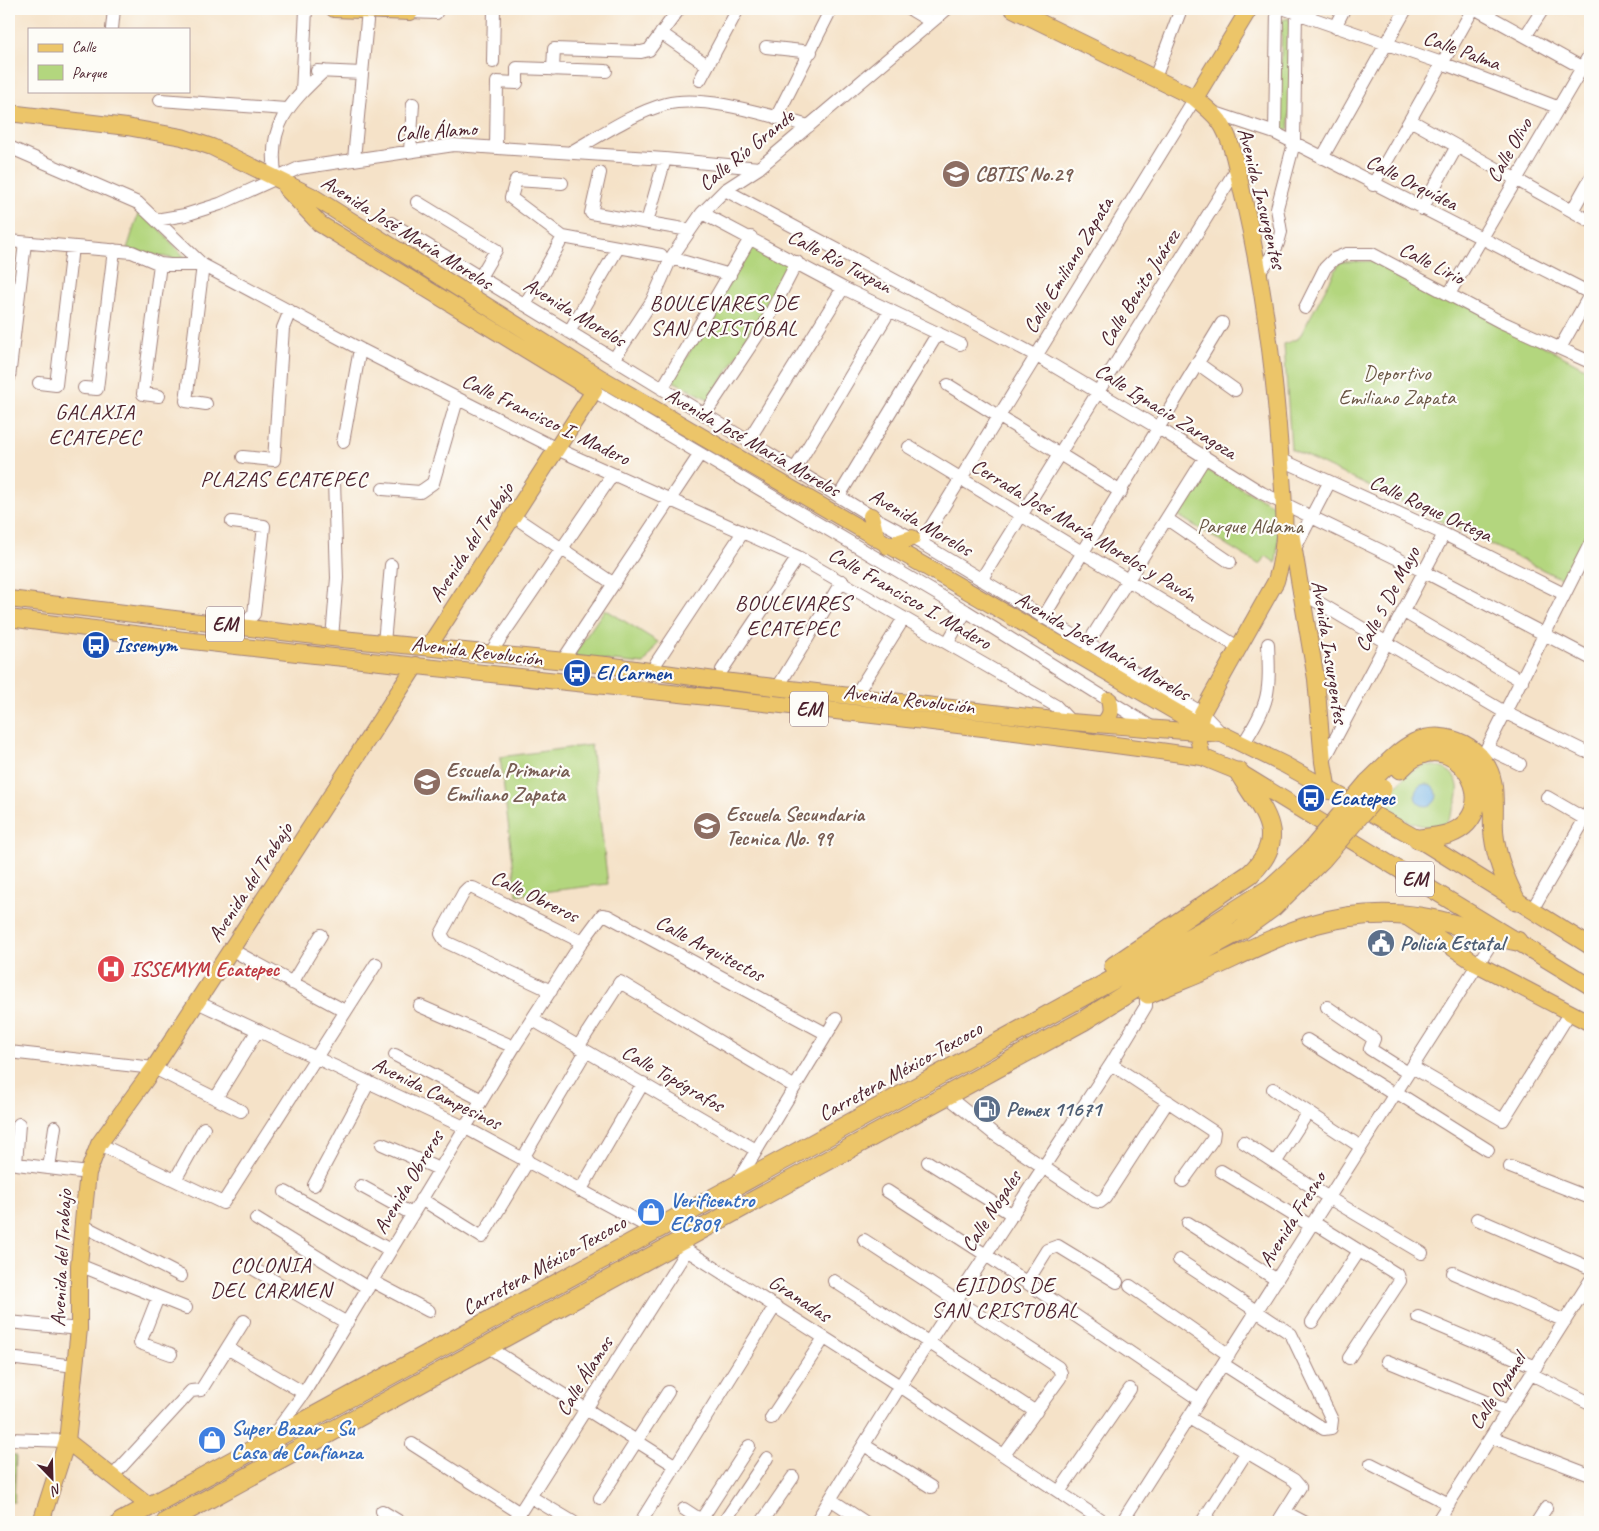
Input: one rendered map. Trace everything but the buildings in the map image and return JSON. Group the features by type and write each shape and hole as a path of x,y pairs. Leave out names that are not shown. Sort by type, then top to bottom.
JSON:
{"highway":[{"path":"1082,1021 1139,986 1240,930 1273,907 1403,751 1416,743 1430,739 1446,739 1471,749 1488,769 1492,782 1494,836 1502,872 1524,905"},
{"path":"1375,786 1416,756 1430,752 1450,756 1468,769 1475,786 1476,798 1468,820 1450,834 1418,839"},
{"path":"1068,1005 1116,964 1250,874 1263,860 1269,846 1269,823 1265,811 1238,772"},
{"path":"1068,1005 1213,925 1271,888 1317,855"},
{"path":"1472,914 1488,934"},
{"path":"1082,1021 1146,995 1279,935 1310,924 1355,915 1404,915 1517,941"},
{"name":"Carretera México-Texcoco","path":"121,1522 1068,1005"},
{"name":"Carretera México-Texcoco","path":"169,1522 488,1347 682,1247 1082,1021"}],"main road":[{"path":"334,9 411,10"},
{"name":"Avenida Insurgentes","path":"1013,9 1195,98 1212,112 1223,127 1236,170 1259,273 1275,380 1280,459 1286,513 1291,532 1299,591 1316,679 1323,762 1328,791"},
{"name":"Calle Emiliano Zapata","path":"1195,98 1249,9"},
{"name":"Avenida José María Morelos","path":"9,113 128,127 182,137 212,147 312,196 469,296 598,385"},
{"name":"Avenida José María Morelos","path":"276,178 320,224 550,363 598,385 882,542 1199,724 1243,744"},
{"name":"Avenida del Trabajo","path":"428,646 598,385"},
{"name":"Avenida Insurgentes","path":"1199,724 1238,647 1276,581 1280,567 1286,513"},
{"path":"871,516 882,542 916,540"},
{"path":"1276,581 1299,591"},
{"name":"Avenida Revolución","path":"9,599 332,638 563,660 1071,722 1156,729 1199,724"},
{"name":"Avenida Revolución","path":"16,619 884,717 1202,757 1238,772 1517,941"},
{"name":"Avenida del Trabajo","path":"41,1522 67,1441 79,1329 79,1265 82,1225 88,1173 99,1144 154,1068 416,665"},
{"path":"1103,724 1110,718 1112,710 1109,700"},
{"path":"1199,724 1202,757"},
{"name":"EM","path":"1243,744 1418,839 1590,946"},
{"path":"1404,915 1477,964 1590,1023"},
{"name":"EM","path":"1517,941 1590,986"},
{"path":"67,1441 151,1506"}],"street":[{"path":"112,28 114,9"},
{"path":"302,92 306,9"},
{"path":"493,62 494,9"},
{"path":"553,70 554,49 641,52 648,50 679,9"},
{"path":"700,80 738,9"},
{"path":"776,118 811,52 831,9"},
{"path":"910,9 930,21"},
{"name":"Calle Río Grande","path":"614,359 652,301 666,256 702,212 725,190 759,168 930,21 947,9"},
{"path":"1154,78 1181,9"},
{"path":"1275,133 1277,9"},
{"path":"1335,27 1344,9"},
{"path":"1322,158 1406,9"},
{"path":"1373,185 1474,9 1586,69"},
{"path":"1526,36 1543,9"},
{"path":"354,158 368,10"},
{"path":"411,10 436,13"},
{"path":"1259,273 1270,259 1281,232 1276,208 1294,143 1292,10"},
{"name":"Calle Palma","path":"1292,10 1335,27 1442,63 1557,107"},
{"path":"661,33 707,65"},
{"path":"766,48 811,52"},
{"name":"Calle Olivo","path":"1449,294 1516,181 1557,107 1586,69 1590,54"},
{"path":"496,148 497,82 517,83 517,68 606,71"},
{"path":"303,71 362,73"},
{"path":"276,178 273,146 277,128 286,109 324,71"},
{"name":"Calle Emiliano Zapata","path":"916,540 961,479 1195,98"},
{"path":"160,100 286,109"},
{"path":"571,152 612,129 667,104 704,103 809,126"},
{"path":"410,151 413,104"},
{"name":"Calle Orquídea","path":"1212,112 1275,133 1373,185 1590,294"},
{"path":"1410,120 1456,148 1590,221"},
{"name":"Calle Álamo","path":"156,220 185,215 220,204 299,168 354,158 454,145 665,159 759,168"},
{"name":"Calle Francisco I. Madero","path":"9,147 138,203 202,265 457,400 557,449 798,557 1056,706 1071,722"},
{"path":"1422,209 1456,148"},
{"path":"648,222 665,159"},
{"name":"Calle Benito Juárez","path":"981,580 1236,170"},
{"path":"600,173 591,213 689,230"},
{"path":"1572,211 1590,179"},
{"path":"562,183 516,180 511,198 563,237 666,256 730,275"},
{"name":"Calle Ignacio Zaragoza","path":"725,190 1037,356 1160,429 1286,513 1312,516 1425,572 1590,658"},
{"path":"417,202 496,250 469,296"},
{"name":"Calle Río Tuxpan","path":"702,212 843,288 960,344"},
{"name":"Avenida Morelos","path":"391,223 871,516 916,540 1043,618 1086,645 1199,724"},
{"path":"525,305 563,237"},
{"path":"662,388 751,237"},
{"path":"9,241 132,252 160,264 202,265 186,401 206,404"},
{"path":"13,380 25,243"},
{"path":"39,383 56,385 72,246"},
{"path":"569,332 618,248"},
{"path":"84,388 97,389 114,250"},
{"name":"Calle Lirio","path":"1305,308 1325,268 1334,259 1346,254 1372,254 1499,321 1590,362"},
{"path":"705,414 765,324 797,262"},
{"path":"158,396 143,394 160,264"},
{"path":"748,441 843,288"},
{"path":"1560,348 1590,294"},
{"path":"795,469 890,310"},
{"path":"243,457 274,460 283,328 290,311"},
{"path":"1043,618 1160,429 1222,323"},
{"path":"839,496 938,333"},
{"path":"343,442 360,349"},
{"path":"1197,363 1236,390"},
{"name":"Avenida José María Morelos","path":"598,385 700,454 966,611 1156,729"},
{"path":"948,385 1121,492"},
{"path":"384,489 420,492 433,483 457,400"},
{"name":"Cerrada José María Morelos y Pavón","path":"909,447 1128,582 1238,647"},
{"path":"563,660 700,454"},
{"path":"1086,645 1128,582 1204,459"},
{"name":"Calle Roque Ortega","path":"1280,459 1444,534 1564,594"},
{"path":"491,652 613,474"},
{"path":"332,638 337,578 334,480"},
{"path":"1293,552 1329,483"},
{"path":"513,516 614,584"},
{"path":"1167,519 1230,562"},
{"path":"232,522 264,526 254,614 244,624 236,626"},
{"path":"656,662 743,532"},
{"name":"Calle 5 De Mayo","path":"1323,762 1444,534"},
{"path":"1520,764 1486,750 1590,544"},
{"path":"722,670 798,557"},
{"path":"384,643 391,565"},
{"path":"778,687 842,581"},
{"path":"1299,591 1506,713 1584,751"},
{"path":"948,642 966,611"},
{"path":"1404,612 1522,681"},
{"path":"254,614 273,630"},
{"path":"855,696 904,618"},
{"path":"1243,744 1261,716 1269,686 1268,644"},
{"name":"Avenida del Trabajo","path":"416,665 428,646"},
{"path":"1524,905 1588,815 1547,797"},
{"name":"Calle Obreros","path":"551,991 446,942 442,938 442,934 464,892 468,888 473,888 582,942"},
{"name":"Calle Arquitectos","path":"582,942 602,915 608,916 827,1034"},
{"name":"Avenida Fresno","path":"1122,1522 1477,964 1488,934"},
{"path":"292,983 321,935"},
{"name":"Avenida Obreros","path":"268,1443 304,1392 464,1127 582,942"},
{"path":"232,950 345,1011"},
{"path":"99,1144 223,1203 376,964"},
{"path":"421,1199 482,1237 582,1049 620,982 795,1087"},
{"name":"Calle Nogales","path":"816,1522 900,1386 1111,1064 1146,1006 1146,995"},
{"name":"Avenida Campesinos","path":"197,1002 316,1056 464,1127 654,1230"},
{"path":"420,1006 514,1048"},
{"path":"1328,1007 1374,1039 1370,1049 1503,1120 1570,1012"},
{"path":"735,1186 836,1019"},
{"name":"Calle Topógrafos","path":"533,1020 756,1150"},
{"path":"216,1098 258,1030"},
{"path":"1307,1040 1488,1150"},
{"path":"9,1052 154,1068 241,1111"},
{"path":"395,1055 482,1100"},
{"path":"1111,1064 1214,1132 1213,1139 1183,1181"},
{"path":"314,1185 369,1082"},
{"path":"580,1191 643,1083"},
{"path":"1272,1089 1361,1147"},
{"path":"947,1096 994,1134 1094,1201 1100,1202 1105,1198 1168,1100"},
{"path":"1275,1163 1308,1112"},
{"path":"19,1124 12,1163 88,1173"},
{"path":"49,1168 55,1127"},
{"path":"175,1180 204,1128"},
{"path":"1243,1142 1329,1198 1422,1254"},
{"path":"382,1144 439,1170"},
{"path":"928,1162 1013,1215"},
{"path":"1510,1167 1590,1198"},
{"path":"1221,1171 1359,1251 1398,1276 1400,1281 1350,1358"},
{"path":"361,1186 412,1214"},
{"path":"887,1191 1027,1282 1200,1400"},
{"path":"285,1192 390,1250"},
{"path":"256,1219 370,1284 430,1311"},
{"path":"1477,1219 1590,1268"},
{"path":"1188,1223 1277,1280"},
{"path":"82,1225 181,1276"},
{"path":"864,1240 1058,1367 1061,1373 1060,1378 1004,1455"},
{"path":"1027,1282 1047,1250 1058,1246 1117,1282"},
{"name":"Granadas","path":"682,1247 900,1386 1104,1522"},
{"name":"Calle Álamos","path":"517,1518 586,1409 682,1247"},
{"path":"1312,1322 1359,1251"},
{"path":"1130,1286 1226,1359 1324,1429 1331,1428 1332,1420 1290,1334 1178,1260"},
{"path":"79,1265 186,1308"},
{"path":"252,1268 347,1323"},
{"path":"1453,1273 1565,1321"},
{"path":"834,1281 931,1341 1036,1412"},
{"name":"Calle Oyamel","path":"1437,1522 1565,1321 1586,1294 1590,1281"},
{"path":"158,1297 140,1343 171,1354"},
{"path":"642,1520 776,1306"},
{"path":"1418,1317 1533,1371 1590,1403"},
{"path":"112,1477 191,1391 201,1390 244,1321"},
{"path":"9,1322 79,1329"},
{"path":"771,1418 824,1338"},
{"path":"488,1347 676,1466"},
{"path":"227,1348 304,1392"},
{"path":"17,1360 75,1366"},
{"path":"1387,1361 1508,1411"},
{"path":"1059,1492 1130,1388"},
{"path":"600,1498 668,1392"},
{"path":"1189,1418 1294,1480 1300,1487 1281,1517 1304,1522"},
{"path":"1491,1437 1590,1475"},
{"path":"9,1439 67,1441"},
{"path":"412,1444 517,1518"},
{"path":"864,1445 931,1487"},
{"path":"684,1509 703,1521 749,1446"},
{"path":"1202,1522 1246,1453"},
{"path":"724,1522 767,1458"},
{"path":"1371,1464 1449,1504"},
{"path":"762,1522 793,1477"},
{"path":"531,1497 573,1522"},
{"path":"830,1499 865,1522"},
{"path":"151,1506 169,1522"},
{"path":"1537,1522 1546,1508"},
{"path":"382,1511 400,1522"}],"green space":[{"path":"1289,18 1291,23 1289,129 1285,131 1279,128 1282,20"},
{"path":"140,208 189,262 127,249"},
{"path":"753,242 792,265 710,400 673,381"},
{"name":"Deportivo Emiliano Zapata","path":"1377,261 1447,294 1590,371 1590,531 1564,580 1291,449 1284,344 1299,338 1340,262"},
{"name":"Parque Aldama","path":"1205,469 1275,506 1280,525 1276,563 1266,556 1260,565 1177,515"},
{"path":"605,609 658,642 644,664 572,657"},
{"path":"591,745 608,884 517,895 500,757"},
{"path":"1425,765 1448,771 1458,784 1456,802 1446,823 1437,826 1421,825 1383,809 1386,812 1376,809 1408,773"},
{"path":"9,1455 16,1455 14,1502 9,1502"}],"water":[{"path":"1426,784 1434,787 1437,795 1434,803 1426,806 1418,803 1415,795 1418,787"}],"place":[{"name":"CBTIS No.29","path":"956,174"},
{"name":"Issemym","path":"96,645"},
{"name":"El Carmen","path":"577,673"},
{"name":"Escuela Primaria Emiliano Zapata","path":"427,782"},
{"name":"Ecatepec","path":"1311,798"},
{"name":"Escuela Secundaria Tecnica No. 99","path":"707,826"},
{"name":"Policía Estatal","path":"1381,943"},
{"name":"ISSEMYM Ecatepec","path":"111,969"},
{"name":"Pemex 11671","path":"987,1109"},
{"name":"Verificentro EC809","path":"651,1212"},
{"name":"Super Bazar - Su Casa de Confianza","path":"212,1440"}],"district":[{"name":"BOULEVARES DE SAN CRISTÓBAL","path":"724,316"},
{"name":"GALAXIA ECATEPEC","path":"95,425"},
{"name":"PLAZAS ECATEPEC","path":"284,479"},
{"name":"BOULEVARES ECATEPEC","path":"793,616"},
{"name":"COLONIA DEL CARMEN","path":"271,1278"},
{"name":"EJIDOS DE SAN CRISTOBAL","path":"1005,1298"}]}
